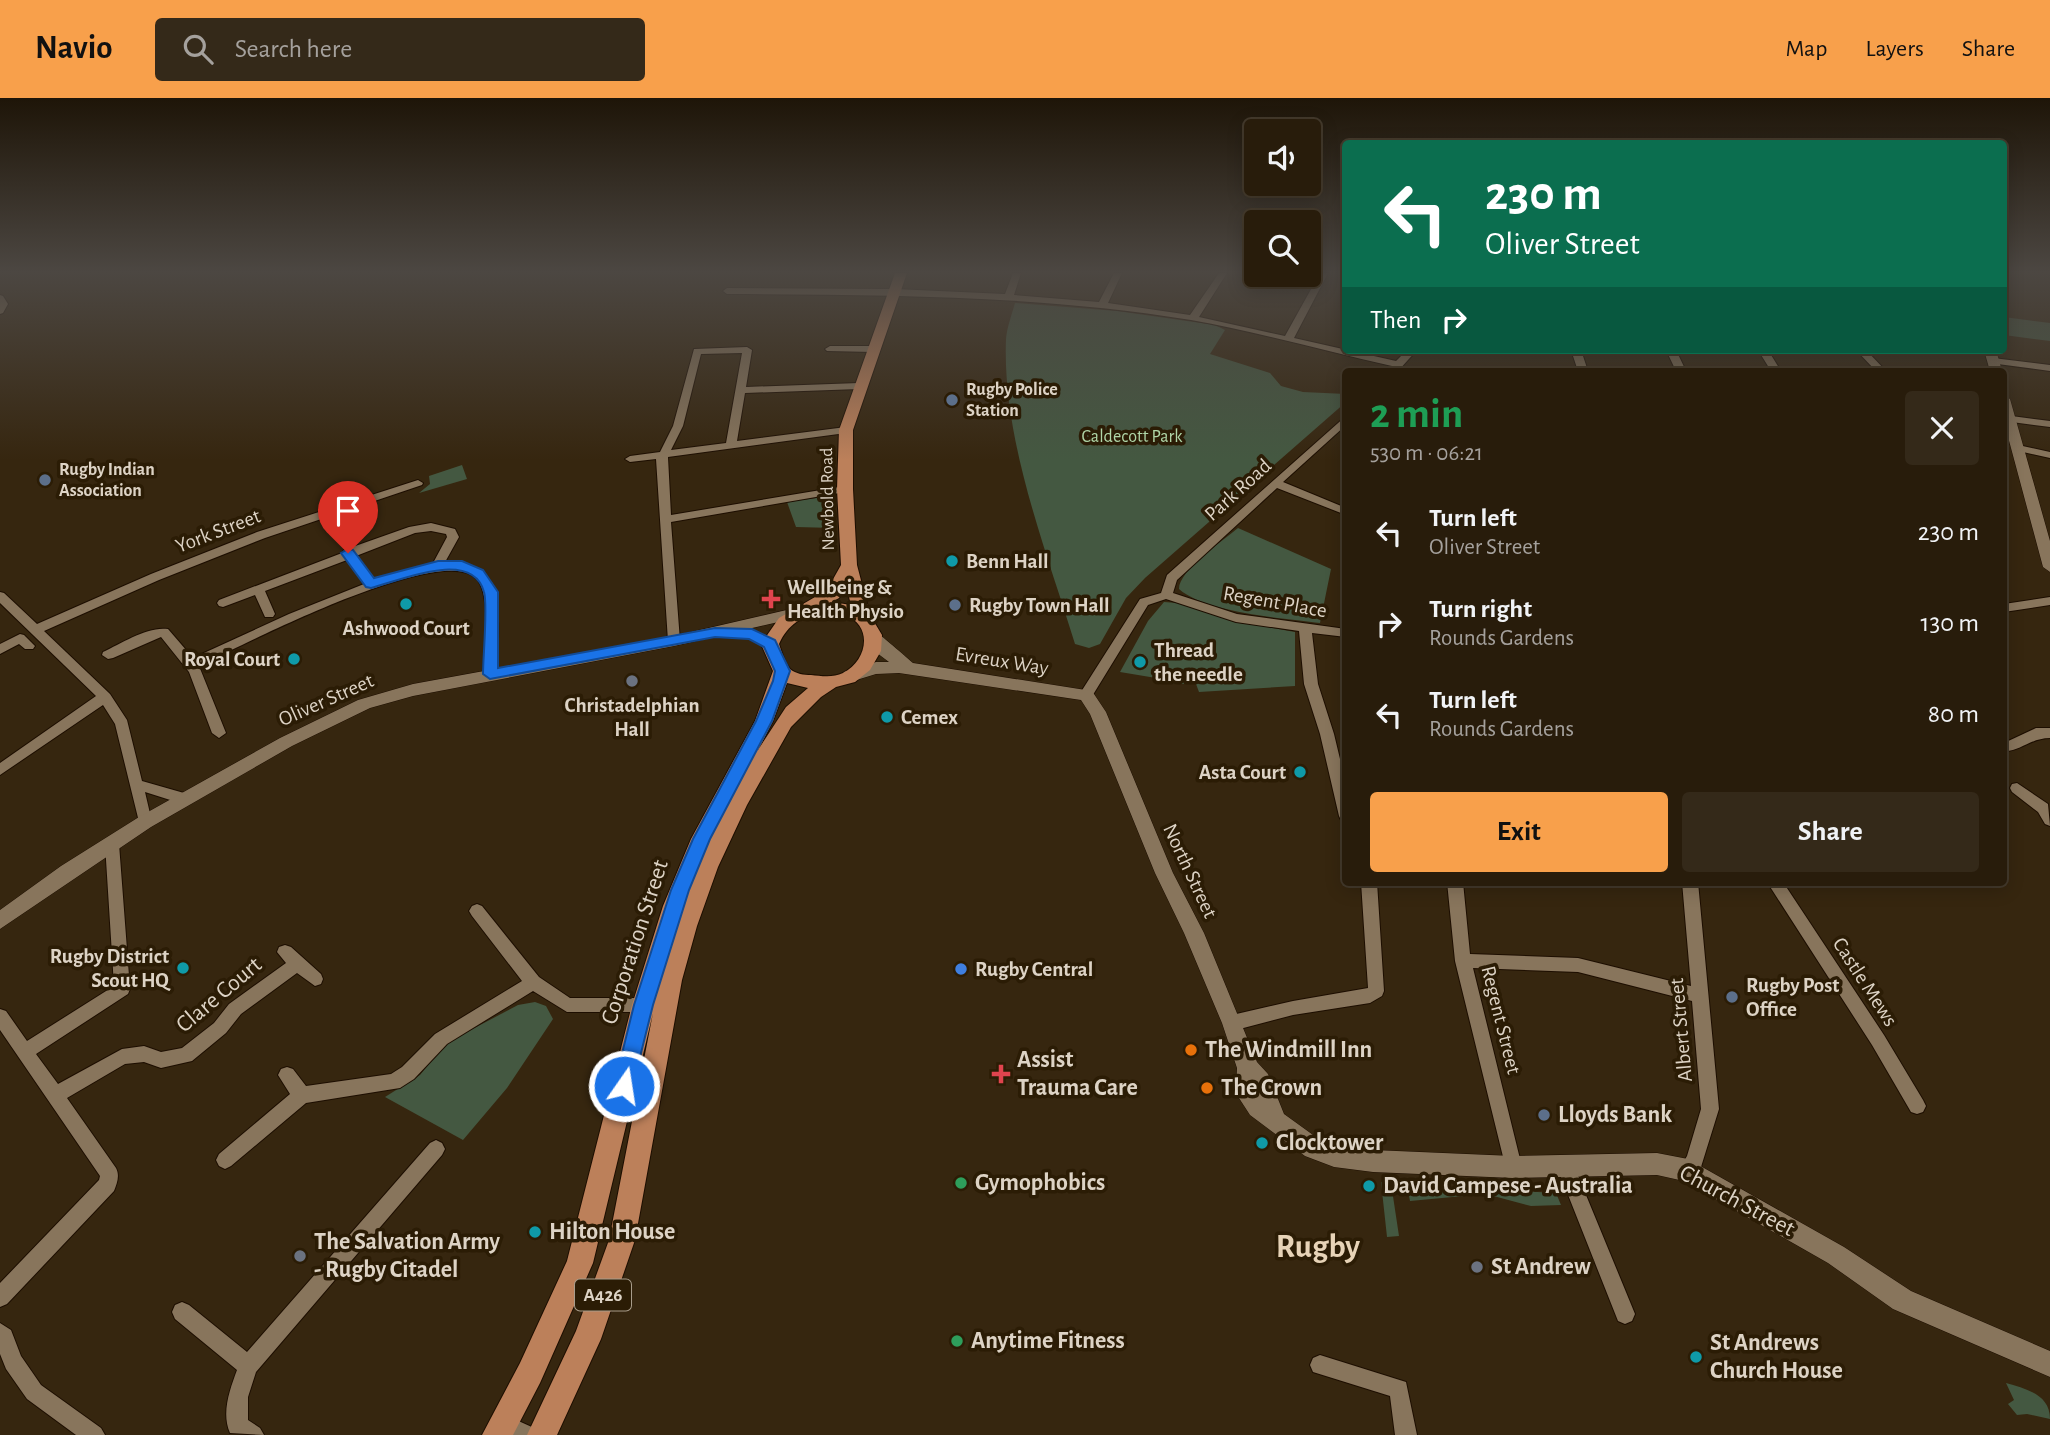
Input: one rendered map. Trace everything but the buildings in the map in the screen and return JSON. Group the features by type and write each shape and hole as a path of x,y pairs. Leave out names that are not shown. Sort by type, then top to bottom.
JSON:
{"highway":[{"name":"Newbold Road","path":"862,615 849,565 845,489 846,430 878,335"},
{"name":"Newbold Road","path":"810,608 833,594 849,565"},
{"path":"838,680 814,684 790,677 782,671 770,643 774,633 791,614 810,608 834,606 862,615 874,636"},
{"name":"A426","path":"838,680 863,668 874,651 874,636"},
{"name":"Corporation Street","path":"542,1435 592,1328 622,1239 642,1123 674,973 695,898 726,810 782,671"},
{"name":"Corporation Street","path":"509,1431 530,1373 580,1263 643,1005 674,906 701,839 726,810 788,716 801,701 838,680"}],"main road":[{"path":"2007,421 2018,449 2049,561"},
{"name":"Oliver Street","path":"0,921 145,822 286,742 364,704 412,690 715,633 791,614"},
{"name":"Oliver Street","path":"715,633 752,634 770,643"},
{"name":"Evreux Way","path":"874,636 891,657 912,669"},
{"name":"Evreux Way","path":"838,680 876,668 912,669 1086,695"},
{"name":"North Street","path":"1086,695 1098,712 1164,873 1194,933 1248,1068"},
{"name":"Church Street","path":"1248,1068 1245,1084 1250,1099 1313,1148 1334,1156 1373,1161 1513,1167 1657,1164 1688,1170 1836,1255 1902,1300 2050,1364"}],"street":[{"path":"1276,335 1342,353"},
{"path":"830,349 873,349"},
{"path":"674,641 661,460 678,426 697,351 747,350 732,446"},
{"path":"1347,354 1397,368 1409,354"},
{"path":"1865,354 1878,368"},
{"path":"1993,361 2047,370"},
{"path":"740,390 859,386"},
{"path":"2007,418 2050,424"},
{"name":"Park Road","path":"1166,596 1171,578 1342,423"},
{"path":"630,459 846,430"},
{"path":"2018,449 2050,454"},
{"name":"York Street","path":"37,629 155,576 261,535 418,483"},
{"path":"1275,483 1342,510"},
{"path":"666,519 845,489"},
{"path":"223,603 413,530 432,527 451,532 453,537 438,565"},
{"path":"348,553 371,584"},
{"path":"192,664 371,584 438,565 462,565 478,573 491,592 490,674"},
{"path":"258,588 269,614"},
{"path":"0,596 105,697 122,723 139,785 145,822"},
{"path":"1086,695 1143,603 1166,596"},
{"name":"Regent Place","path":"1166,596 1236,618 1342,633"},
{"path":"2007,608 2050,601"},
{"path":"1305,628 1311,684 1342,800"},
{"path":"108,655 146,637 164,632 192,664 219,733"},
{"path":"0,650 20,638 29,646"},
{"path":"0,770 105,697"},
{"path":"2007,747 2036,733 2050,733"},
{"path":"139,785 186,799"},
{"path":"2017,788 2043,807 2050,820"},
{"path":"26,1051 122,989 112,844"},
{"path":"1232,1023 1293,1008 1370,996 1376,991 1369,886"},
{"name":"Regent Street","path":"1455,886 1463,961 1513,1167"},
{"name":"Albert Street","path":"1688,1170 1695,1161 1710,1109 1690,886"},
{"name":"Castle Mews","path":"1778,886 1878,1040 1917,1106"},
{"path":"477,911 533,982 567,1005 643,1005"},
{"name":"Clare Court","path":"54,1096 122,1057 144,1054 161,1060 186,1055 220,1028 235,1009 292,957 315,979"},
{"path":"1463,961 1578,965 1702,996"},
{"path":"225,1160 302,1095 394,1083 407,1076 438,1041 514,998 533,982"},
{"path":"0,1016 110,1174 107,1185 0,1297"},
{"path":"287,1075 302,1095"},
{"path":"253,1435 237,1426 238,1397 248,1366 436,1149"},
{"path":"1566,1167 1625,1314"},
{"path":"182,1312 248,1366"},
{"path":"0,1334 4,1337 13,1362 33,1392 94,1435"},
{"path":"1320,1365 1399,1389 1406,1435"}],"green space":[{"name":"Caldecott Park","path":"1007,335 1222,335 1210,354 1270,373 1281,386 1303,392 1342,394 1342,406 1145,578 1126,598 1100,644 1089,648 1075,644 1028,494 1011,416"},
{"path":"2007,335 2050,335 2050,341"},
{"path":"462,465 467,479 419,493 430,484 429,476"},
{"path":"831,496 834,528 796,527 787,502"},
{"path":"1238,528 1331,569 1320,623 1226,609 1207,604 1179,589 1186,573"},
{"path":"1164,602 1178,603 1251,624 1295,632 1295,686 1199,692 1196,684 1164,684 1162,679 1120,672 1148,621"},
{"path":"535,1002 546,1006 553,1019 507,1088 463,1140 385,1097 420,1075 446,1043 518,1005"},
{"path":"1381,1182 1391,1183 1399,1236 1387,1237"},
{"path":"1407,1185 1473,1188 1474,1195 1410,1201"},
{"path":"1484,1189 1556,1193 1561,1205 1531,1206 1486,1194"},
{"path":"2006,1383 2029,1390 2041,1398 2049,1411 2050,1419 2027,1414 2017,1415 2008,1404 2014,1400"}],"place":[{"name":"Rugby Police Station","path":"952,400"},
{"name":"Rugby Indian Association","path":"45,480"},
{"name":"Benn Hall","path":"952,561"},
{"name":"Wellbeing & Health Physio","path":"771,599"},
{"name":"Ashwood Court","path":"406,604"},
{"name":"Rugby Town Hall","path":"955,605"},
{"name":"Royal Court","path":"294,659"},
{"name":"Thread the needle","path":"1140,662"},
{"name":"Christadelphian Hall","path":"632,681"},
{"name":"Cemex","path":"887,717"},
{"name":"Asta Court","path":"1300,772"},
{"name":"Rugby District Scout HQ","path":"183,968"},
{"name":"Rugby Central","path":"961,969"},
{"name":"Rugby Post Office","path":"1732,997"},
{"name":"The Windmill Inn","path":"1191,1050"},
{"name":"Assist Trauma Care","path":"1001,1074"},
{"name":"The Crown","path":"1207,1088"},
{"name":"Lloyds Bank","path":"1544,1115"},
{"name":"Clocktower","path":"1262,1143"},
{"name":"Gymophobics","path":"961,1183"},
{"name":"David Campese - Australia","path":"1369,1186"},
{"name":"Hilton House","path":"535,1232"},
{"name":"The Salvation Army - Rugby Citadel","path":"300,1256"},
{"name":"St Andrew","path":"1477,1267"},
{"name":"Anytime Fitness","path":"957,1341"},
{"name":"St Andrews Church House","path":"1696,1357"}],"district":[{"name":"Rugby","path":"1318,1247"}],"route":[{"path":"348,553 371,584 438,565 462,565 478,573 491,592 490,674 715,633 752,634 770,643 782,671 780,681 764,721 701,839 680,890 643,1005 624,1086"}]}
